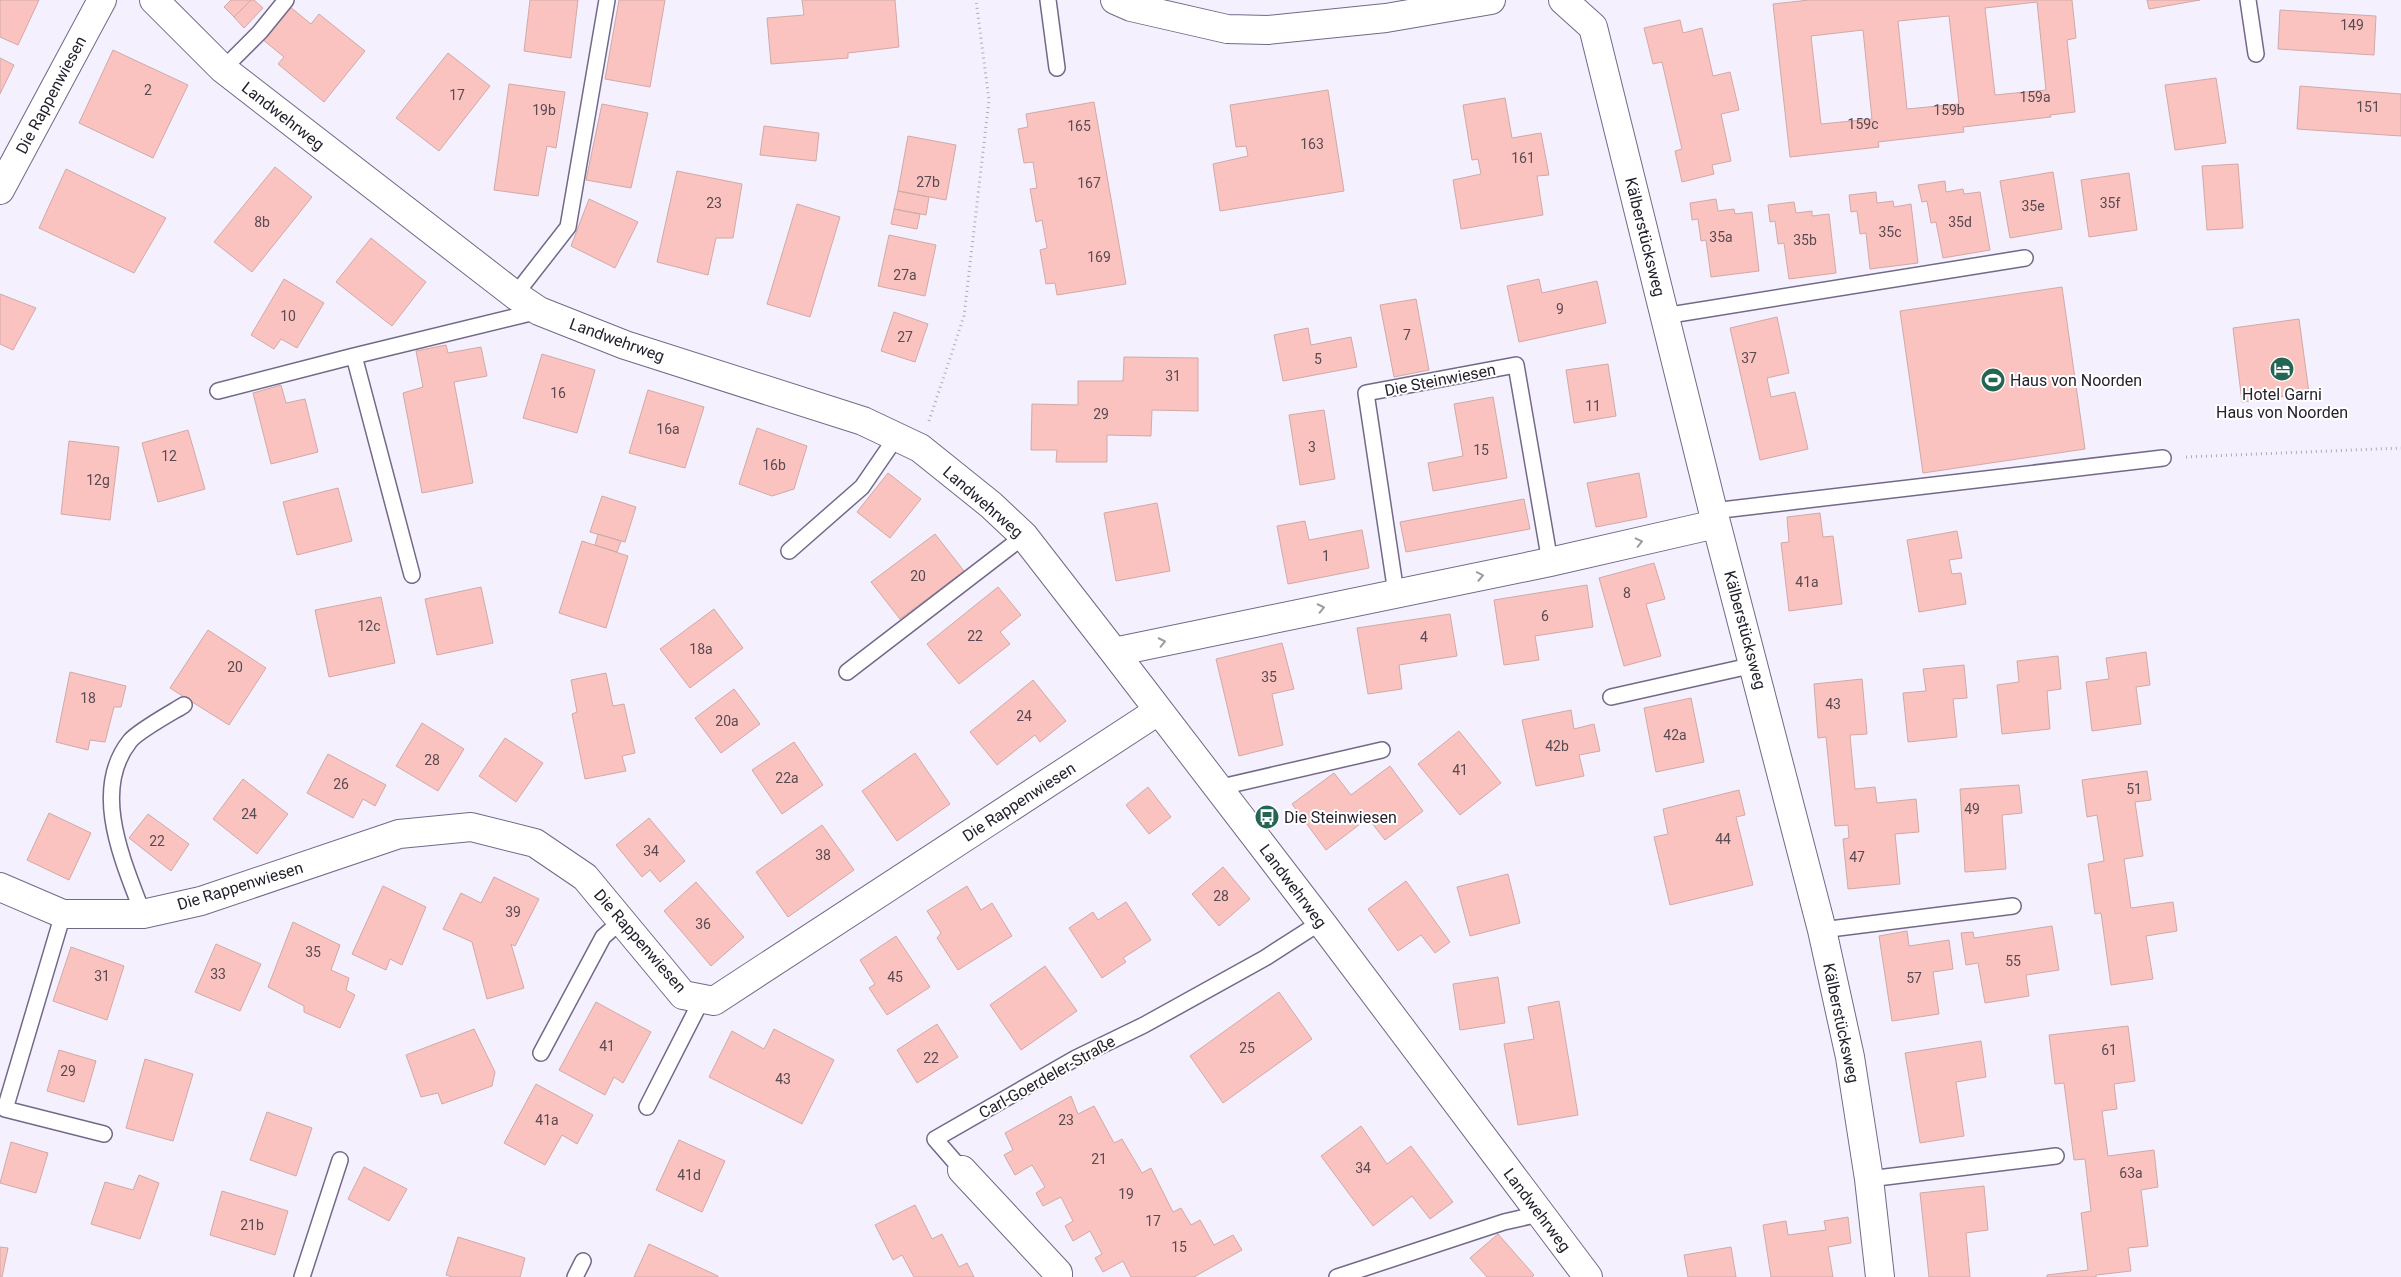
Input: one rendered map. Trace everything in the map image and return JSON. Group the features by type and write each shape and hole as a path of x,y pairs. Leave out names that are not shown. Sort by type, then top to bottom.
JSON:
{"street":[{"name":"Die Rappenwiesen","path":"0,190 102,0"},
{"name":"Landwehrweg","path":"154,0 223,69 515,295 540,311 625,345 863,421 908,442 991,505 1024,536 1114,652 1321,922 1588,1277"},
{"path":"1115,0 1130,7 1227,29 1268,30 1386,18 1492,0"},
{"name":"Kälberstücksweg","path":"1563,0 1593,28 1715,517 1822,930 1850,1057 1869,1179 1880,1277"},
{"path":"1114,652 1550,562 1715,517"},
{"name":"Die Rappenwiesen","path":"0,887 64,914 143,914 201,901 399,834 471,827 535,843 585,877 683,995 714,1001 1158,711"},
{"name":"Carl-Goerdeler-Straße","path":"962,1170 1058,1273 1058,1277"}],"lane":[{"path":"223,69 260,32 286,0"},
{"path":"515,295 568,227 607,0"},
{"path":"1048,0 1057,68"},
{"path":"2248,0 2256,54"},
{"path":"1664,316 2025,258"},
{"path":"218,391 540,311"},
{"path":"354,356 412,576"},
{"name":"Die Steinwiesen","path":"1396,593 1366,394 1516,365 1550,562"},
{"path":"789,551 862,487 908,442"},
{"path":"1715,517 2163,458"},
{"path":"847,672 1024,536"},
{"path":"1611,697 1754,665"},
{"path":"143,914 117,844 112,810 113,779 120,759 130,740 184,705"},
{"path":"1217,788 1382,750"},
{"path":"1822,930 2013,906"},
{"path":"64,914 5,1109 104,1134"},
{"path":"541,1053 603,938 621,921"},
{"name":"Carl-Goerdeler-Straße","path":"962,1170 935,1139 1076,1058 1144,1025 1265,958 1321,922"},
{"path":"646,1107 702,999"},
{"path":"1869,1179 2056,1156"},
{"path":"302,1277 340,1160"},
{"path":"1337,1277 1504,1222 1539,1214"},
{"path":"575,1277 583,1261"}],"path":[{"path":"908,442 964,316 989,100 976,0"},
{"path":"2163,458 2401,448"}],"building":[{"path":"0,0 39,0 18,45 0,37"},
{"path":"231,0 251,0 234,17 224,7"},
{"path":"251,0 254,0 263,8 244,28 234,17"},
{"path":"530,0 578,0 571,58 524,51"},
{"path":"619,0 665,0 650,87 605,79"},
{"path":"802,0 895,0 899,47 848,53 848,58 771,64 767,18 804,15"},
{"path":"1809,0 2072,0 2076,38 2067,40 2075,112 2050,115 2051,117 1963,127 1964,132 1878,142 1879,147 1790,157 1773,4","holes":["2037,2 2046,90 1995,95 1985,8","1949,16 1959,104 1907,109 1898,21","1863,30 1872,119 1821,124 1811,36"]},
{"path":"2147,0 2200,0 2149,9"},
{"path":"289,6 311,24 319,14 365,51 324,102 278,64 284,57 262,39"},
{"path":"2280,10 2376,16 2374,55 2278,49"},
{"path":"1680,20 1683,33 1702,28 1713,76 1730,72 1739,110 1721,114 1731,161 1712,165 1714,174 1682,182 1675,151 1682,149 1662,62 1653,64 1644,28"},
{"path":"113,50 188,85 153,158 79,123"},
{"path":"448,53 490,86 439,151 396,118"},
{"path":"0,58 14,65 0,94"},
{"path":"2216,78 2226,143 2175,150 2165,85"},
{"path":"509,84 565,92 556,148 547,146 538,196 494,190"},
{"path":"2300,86 2401,94 2401,136 2297,129"},
{"path":"1328,90 1344,191 1220,211 1213,164 1248,156 1246,146 1236,147 1230,105"},
{"path":"1505,98 1512,138 1541,133 1549,175 1537,176 1543,215 1461,229 1453,180 1481,174 1478,159 1472,160 1463,105"},
{"path":"1094,102 1126,284 1057,295 1055,283 1046,284 1040,250 1047,248 1042,220 1036,222 1030,189 1037,188 1033,162 1024,163 1018,129 1028,127 1026,114"},
{"path":"602,104 648,113 631,188 586,180"},
{"path":"764,126 819,133 816,161 760,155"},
{"path":"908,136 956,145 946,200 898,191"},
{"path":"2238,164 2243,228 2207,230 2202,166"},
{"path":"275,167 312,197 252,272 214,242"},
{"path":"66,169 166,218 134,273 39,228"},
{"path":"677,171 742,184 733,238 716,238 708,275 657,262"},
{"path":"2053,172 2062,229 2010,238 2000,181"},
{"path":"2129,173 2137,230 2089,237 2081,180"},
{"path":"1945,181 1946,192 1963,189 1964,194 1980,192 1990,250 1943,258 1936,222 1931,223 1927,201 1922,202 1918,185"},
{"path":"898,191 929,197 926,215 894,209"},
{"path":"1876,192 1877,203 1893,201 1894,207 1911,204 1918,263 1870,269 1866,233 1860,234 1857,211 1851,212 1849,195"},
{"path":"589,199 638,222 615,268 571,246"},
{"path":"1716,199 1718,211 1734,209 1735,214 1752,212 1759,271 1711,277 1706,240 1701,241 1698,219 1692,220 1690,203"},
{"path":"1794,202 1796,213 1812,211 1812,216 1829,214 1836,273 1789,279 1784,243 1778,244 1775,221 1770,222 1768,205"},
{"path":"797,204 840,217 810,317 767,304"},
{"path":"894,209 920,214 917,229 891,224"},
{"path":"889,235 936,245 925,296 878,286"},
{"path":"371,238 426,282 392,326 336,282"},
{"path":"284,279 324,303 297,348 281,339 274,349 251,335"},
{"path":"1539,279 1542,293 1597,281 1606,323 1519,342 1507,286"},
{"name":"Haus von Noorden","path":"2062,287 2085,449 1923,473 1900,311"},
{"path":"0,294 36,308 13,350 0,344"},
{"path":"1416,299 1429,370 1394,377 1380,305"},
{"path":"894,312 928,324 915,362 881,351"},
{"path":"1777,317 1789,373 1767,378 1771,397 1795,392 1808,449 1760,460 1730,328"},
{"path":"2299,319 2309,393 2242,402 2233,328"},
{"path":"1308,328 1311,345 1351,337 1357,367 1283,381 1274,335"},
{"path":"446,345 448,353 481,347 487,376 454,382 473,483 422,493 403,393 423,387 416,351"},
{"path":"542,354 595,370 577,433 523,418"},
{"path":"1124,357 1198,358 1198,411 1152,410 1151,436 1107,435 1107,462 1056,462 1057,450 1031,450 1032,404 1078,405 1078,381 1123,381"},
{"path":"1608,364 1616,416 1574,423 1566,370"},
{"path":"281,385 286,403 305,399 318,452 271,464 253,393"},
{"path":"648,390 704,407 685,468 629,453"},
{"path":"1493,397 1507,478 1433,491 1428,463 1463,456 1454,404"},
{"path":"1324,410 1335,479 1300,485 1289,415"},
{"path":"757,428 807,446 794,489 772,496 739,484"},
{"path":"188,430 205,489 158,502 142,443"},
{"path":"69,441 119,447 110,520 61,514"},
{"path":"888,473 921,499 890,538 857,512"},
{"path":"1639,473 1647,517 1596,527 1587,483"},
{"path":"338,488 352,541 297,555 283,502"},
{"path":"602,496 636,507 625,542 590,532"},
{"path":"1524,499 1530,529 1406,552 1400,522"},
{"path":"1157,503 1170,571 1116,581 1104,513"},
{"path":"1820,513 1823,537 1833,536 1842,604 1789,611 1781,543 1789,542 1787,517"},
{"path":"1305,521 1309,540 1362,530 1369,568 1288,584 1277,526"},
{"path":"1957,531 1962,558 1949,560 1952,574 1961,573 1966,604 1919,612 1907,540"},
{"path":"598,534 621,541 617,552 595,545"},
{"path":"935,534 964,571 900,619 871,582"},
{"path":"582,541 628,556 606,628 559,613"},
{"path":"1654,563 1665,599 1646,604 1661,656 1624,666 1599,578"},
{"path":"1587,585 1593,627 1535,636 1539,660 1504,665 1494,600"},
{"path":"481,587 493,643 437,655 425,599"},
{"path":"998,587 1021,615 1000,632 1010,644 959,684 927,644"},
{"path":"381,597 395,663 329,677 315,610"},
{"path":"714,609 743,648 690,688 660,649"},
{"path":"1450,614 1457,656 1399,665 1402,689 1368,694 1357,628"},
{"path":"208,630 266,668 229,725 170,688"},
{"path":"1282,643 1294,689 1272,694 1283,745 1239,756 1216,659"},
{"path":"2146,652 2150,685 2136,687 2141,724 2092,731 2086,682 2109,679 2106,658"},
{"path":"2058,656 2061,689 2047,691 2050,729 2002,734 1997,685 2019,682 2017,661"},
{"path":"1964,665 1967,698 1953,699 1957,737 1908,742 1903,693 1926,691 1923,669"},
{"path":"70,672 126,686 121,707 114,707 105,742 90,740 88,750 56,742"},
{"path":"606,673 613,706 624,704 635,753 622,756 626,771 585,779 572,714 577,712 571,680"},
{"path":"1862,679 1867,734 1850,735 1855,789 1875,787 1877,803 1916,799 1919,832 1895,834 1900,884 1848,889 1843,839 1849,838 1848,825 1835,826 1826,737 1818,738 1814,684"},
{"path":"1033,680 1066,721 1040,742 1035,735 997,765 970,732"},
{"path":"734,689 760,724 721,753 695,718"},
{"path":"1691,698 1704,762 1656,772 1644,708"},
{"path":"1571,710 1574,729 1594,724 1600,751 1579,755 1584,776 1536,786 1522,720"},
{"path":"422,723 464,749 438,791 396,766"},
{"path":"1459,731 1501,783 1460,815 1418,764"},
{"path":"505,738 543,763 516,802 479,776"},
{"path":"794,742 823,785 782,814 752,770"},
{"path":"915,753 950,804 897,841 862,791"},
{"path":"328,754 386,785 375,806 363,799 353,818 307,793"},
{"path":"1390,766 1423,811 1385,840 1368,818 1326,850 1292,804 1334,773 1351,795"},
{"path":"2147,771 2151,800 2135,802 2143,856 2124,859 2131,908 2173,902 2177,931 2146,936 2153,979 2111,985 2101,913 2095,914 2088,864 2104,861 2097,815 2087,817 2082,780"},
{"path":"243,779 288,814 257,854 213,819"},
{"path":"2019,785 2022,813 2002,815 2006,869 1965,872 1960,789"},
{"path":"1148,787 1171,817 1149,834 1126,805"},
{"path":"1739,790 1745,815 1736,817 1753,885 1670,905 1654,837 1668,834 1663,809"},
{"path":"49,813 91,833 69,880 27,860"},
{"path":"148,814 189,844 171,871 129,838"},
{"path":"649,818 685,861 660,882 650,870 642,877 616,845"},
{"path":"822,825 854,870 788,917 756,872"},
{"path":"1223,867 1250,899 1219,926 1192,894"},
{"path":"1508,874 1520,923 1470,936 1457,887"},
{"path":"494,877 539,899 515,946 511,944 524,988 487,999 472,942 443,929 461,893 481,903"},
{"path":"1406,881 1450,942 1435,953 1421,935 1398,951 1368,909"},
{"path":"696,882 744,937 711,966 664,911"},
{"path":"383,886 426,907 402,965 390,959 386,970 352,954"},
{"path":"967,886 981,910 992,903 1012,936 958,970 937,938 941,933 927,911"},
{"path":"1126,902 1151,940 1123,958 1126,962 1102,978 1069,928 1093,912 1098,920"},
{"path":"293,922 340,945 331,970 349,978 346,990 355,995 340,1028 304,1012 304,1006 268,987"},
{"path":"2052,926 2059,970 2026,975 2029,996 1985,1003 1978,963 1966,965 1961,933 1973,932 1974,938"},
{"path":"1907,931 1909,946 1949,940 1953,969 1933,972 1939,1014 1892,1021 1879,936"},
{"path":"896,936 930,987 887,1015 869,988 875,984 860,960"},
{"path":"216,944 261,964 240,1011 195,992"},
{"path":"71,947 124,966 107,1020 53,1001"},
{"path":"1045,966 1077,1011 1021,1050 990,1005"},
{"path":"1498,977 1505,1023 1460,1030 1453,984"},
{"path":"1279,992 1312,1039 1223,1103 1190,1056"},
{"path":"1559,1001 1578,1115 1518,1125 1504,1044 1534,1039 1528,1007"},
{"path":"596,1002 651,1032 623,1083 614,1077 605,1095 559,1070"},
{"path":"937,1024 958,1057 917,1083 897,1050"},
{"path":"2128,1026 2135,1081 2114,1084 2117,1109 2102,1111 2108,1156 2154,1150 2158,1187 2141,1190 2148,1246 2128,1248 2131,1271 2096,1275 2096,1277 2047,1277 2047,1275 2088,1270 2081,1213 2091,1211 2085,1159 2074,1160 2064,1083 2055,1084 2049,1035"},
{"path":"474,1029 495,1072 492,1086 442,1104 438,1093 421,1097 406,1055"},
{"path":"774,1029 834,1060 802,1124 709,1077 732,1031 764,1049"},
{"path":"1981,1041 1986,1077 1956,1082 1964,1136 1920,1143 1905,1053"},
{"path":"59,1050 96,1061 84,1102 47,1091"},
{"path":"145,1059 193,1074 173,1141 126,1128"},
{"path":"536,1084 593,1115 577,1144 562,1135 545,1165 504,1143"},
{"path":"1071,1096 1078,1114 1094,1106 1114,1143 1122,1139 1142,1173 1151,1168 1173,1212 1181,1208 1191,1225 1200,1220 1214,1245 1233,1235 1242,1250 1194,1277 1131,1277 1123,1261 1103,1272 1095,1258 1102,1254 1090,1231 1073,1241 1065,1226 1073,1221 1061,1197 1043,1206 1036,1193 1045,1187 1032,1165 1015,1175 1004,1155 1013,1150 1005,1133"},
{"path":"267,1112 312,1128 296,1176 250,1160"},
{"path":"1361,1126 1387,1164 1411,1146 1453,1202 1430,1219 1412,1196 1373,1226 1321,1156"},
{"path":"679,1140 725,1161 702,1212 656,1190"},
{"path":"11,1142 48,1153 36,1193 0,1183"},
{"path":"364,1167 407,1189 389,1221 348,1199"},
{"path":"139,1175 159,1183 140,1239 91,1224 105,1182 133,1190"},
{"path":"1984,1186 1988,1230 1966,1233 1970,1277 1929,1277 1920,1193"},
{"path":"222,1191 288,1211 275,1255 210,1235"},
{"path":"915,1205 932,1239 942,1234 959,1267 967,1263 974,1277 914,1277 902,1255 893,1260 875,1225"},
{"path":"1848,1217 1851,1243 1828,1247 1833,1277 1771,1277 1763,1225 1786,1221 1788,1235 1826,1230 1824,1221"},
{"path":"1498,1234 1534,1275 1532,1277 1487,1277 1470,1258"},
{"path":"458,1237 525,1258 520,1277 452,1277 446,1275"},
{"path":"649,1244 718,1276 718,1277 634,1277"},
{"path":"0,1247 8,1248 2,1277 0,1277"},
{"path":"1731,1247 1736,1277 1688,1277 1684,1255"}],"place":[{"name":"Hotel Garni Haus von Noorden","path":"2282,369"},
{"name":"Haus von Noorden","path":"1993,380"},
{"name":"Die Steinwiesen","path":"1267,817"}]}
